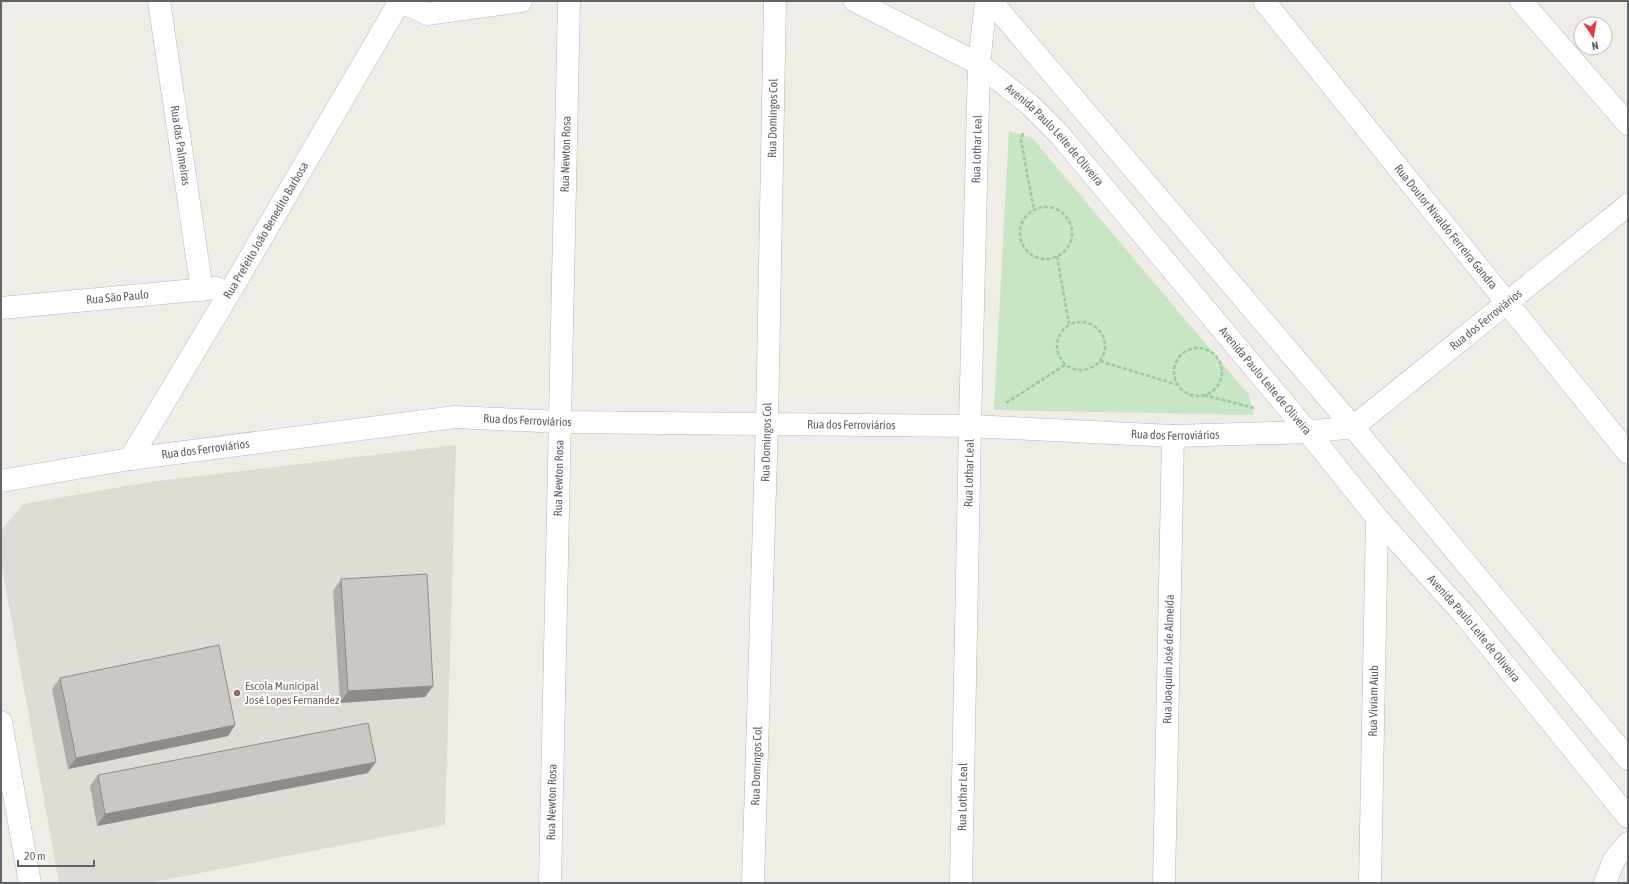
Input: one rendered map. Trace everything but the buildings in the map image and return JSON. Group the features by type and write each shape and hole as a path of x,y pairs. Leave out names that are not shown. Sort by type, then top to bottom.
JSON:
{"street":[{"name":"Rua das Palmeiras","path":"159,1 202,290"},
{"path":"400,1 427,14 521,1"},
{"name":"Rua Prefeito João Benedito Barbosa","path":"130,459 234,285 400,1"},
{"name":"Rua Newton Rosa","path":"550,883 569,1"},
{"name":"Rua Domingos Col","path":"753,883 767,424 776,1"},
{"name":"Avenida Paulo Leite de Oliveira","path":"855,1 979,64 1030,105 1059,134 1308,432 1377,518 1467,618 1628,817"},
{"name":"Rua Lothar Leal","path":"962,883 970,426 979,64 986,1"},
{"path":"991,1 1352,427 1628,759"},
{"name":"Rua Doutor Nivaldo Ferreira Gandra","path":"1264,1 1628,453"},
{"path":"1521,1 1628,124"},
{"name":"Rua dos Ferroviários","path":"1,480 130,459 454,418 560,422 970,426 1174,436 1308,432 1352,427 1628,205"},
{"name":"Rua São Paulo","path":"1,308 202,290 234,285"},
{"name":"Rua Joaquim José de Almeida","path":"1164,883 1174,436"},
{"name":"Rua Viviam Aiub","path":"1370,883 1377,518"},
{"path":"1,722 30,883"},
{"path":"1605,883 1614,860 1628,843"}],"path":[{"path":"1030,105 1021,140 1034,210"},
{"path":"1043,207 1052,207 1064,214 1069,220 1072,229 1072,238 1064,252 1057,256 1042,258 1026,250 1020,233 1022,224 1027,215 1034,210 1043,207"},
{"path":"1057,256 1069,324"},
{"path":"1084,322 1092,324 1100,331 1104,338 1105,347 1100,361 1093,367 1085,370 1075,370 1065,365 1059,359 1056,351 1056,343 1061,331 1069,324 1084,322"},
{"path":"1100,361 1178,385 1187,393 1195,396 1204,395 1215,390 1222,379 1223,371 1221,362 1216,355 1208,350 1200,348 1186,351 1176,362 1174,369 1178,385"},
{"path":"1002,406 1065,365"}],"shaded area":[{"name":"Escola Municipal José Lopes Fernandez","path":"456,445 445,825 149,883 59,883 1,561 1,531 23,504 150,482"}],"green space":[{"path":"1009,131 1032,138 1249,395 1254,415 994,410"}],"place":[{"name":"Escola Municipal José Lopes Fernandez","path":"237,693"}]}
